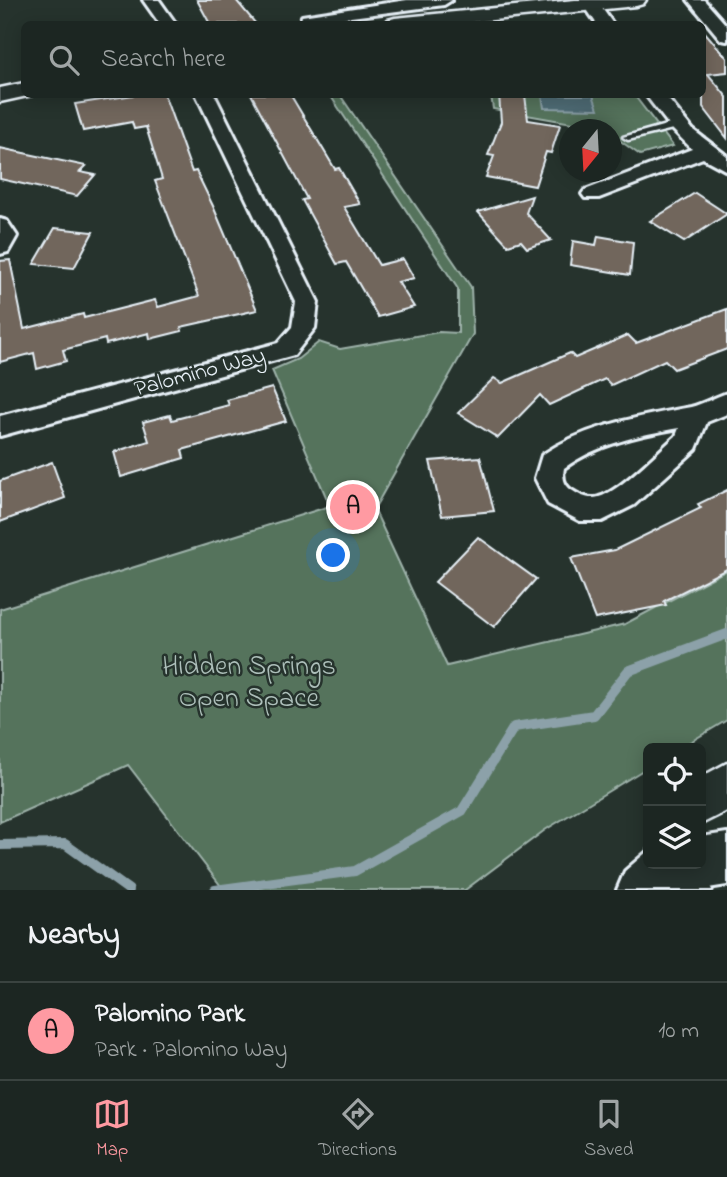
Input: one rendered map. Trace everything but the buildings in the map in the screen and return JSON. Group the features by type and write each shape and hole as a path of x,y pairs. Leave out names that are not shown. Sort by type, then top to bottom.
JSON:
{"main road":[{"path":"679,873 727,859"}],"street":[{"path":"151,0 166,21"},
{"path":"308,21 319,16 444,0"},
{"path":"419,21 563,3 591,4 636,0"},
{"path":"696,0 727,36"},
{"path":"591,4 603,21"},
{"path":"0,95 21,91"},
{"name":"Palomino Way","path":"0,426 286,349 302,333 307,321 307,302 207,98"},
{"path":"657,98 677,125 703,151 727,166"},
{"path":"593,194 703,151"},
{"path":"0,226 6,236 0,247"},
{"path":"696,416 687,442 622,499 602,509 580,509 558,496 549,478 551,463 567,450 660,420 696,416 727,403"},
{"path":"706,799 727,785"}],"lane":[{"path":"628,137 677,125"}],"green space":[{"name":"Hidden Springs Open Space","path":"332,98 342,98 471,287 473,334 374,509 447,666 625,624 727,570 727,720 688,743 643,743 643,770 545,830 465,890 224,890 128,765 0,822 0,609 330,506 272,370 298,359 319,342 340,349 439,332 458,333 458,289"},
{"path":"491,98 636,98 673,146 640,155 622,142 622,119 559,121 493,109"}],"water":[{"path":"542,98 594,98 598,109 544,108"}],"waterway":[{"path":"215,890 355,871 462,811 514,727 594,715 628,671 727,634"},
{"path":"0,845 65,844 129,890"}],"place":[{"name":"Palomino Park","path":"353,507"}]}
